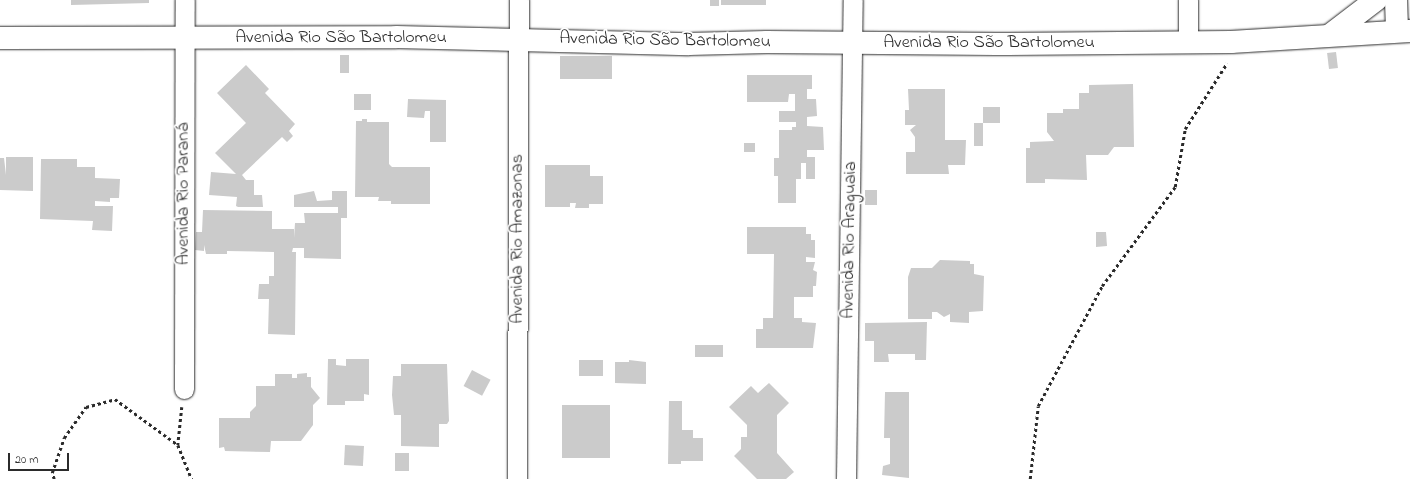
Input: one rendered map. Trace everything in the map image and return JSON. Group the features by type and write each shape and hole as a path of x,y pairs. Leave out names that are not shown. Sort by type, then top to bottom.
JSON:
{"street":[{"name":"Avenida Rio Paraná","path":"184,0 184,388"},
{"name":"Avenida Rio Amazonas","path":"517,479 519,0"},
{"name":"Avenida Rio Araguaia","path":"846,479 853,0"},
{"path":"1188,0 1188,42"},
{"path":"1330,35 1376,0"},
{"path":"1396,0 1403,31"},
{"name":"Avenida Rio São Bartolomeu","path":"0,38 67,36 184,39 519,38 688,44 767,42 853,44 1242,41 1403,31"}],"path":[{"path":"1030,479 1038,406 1102,286 1176,187 1185,129 1242,41"},
{"path":"184,388 178,445 192,479"},
{"path":"54,479 52,473 64,438 86,406 115,399 178,445"}],"building":[{"path":"71,0 149,0 149,3 71,5"},
{"path":"710,0 719,0 719,6 710,6"},
{"path":"721,0 766,0 766,5 721,5"},
{"path":"1336,52 1338,68 1329,69 1327,53"},
{"path":"340,55 349,55 349,73 340,73"},
{"path":"560,56 612,56 612,79 560,79"},
{"path":"246,65 269,89 265,93 295,124 289,131 293,136 287,142 282,137 242,175 246,180 254,180 254,195 262,195 263,207 238,207 236,206 237,197 209,195 211,172 236,174 215,153 246,123 217,93"},
{"path":"747,75 812,75 812,89 807,89 807,99 816,99 817,116 807,117 807,126 823,127 824,150 807,150 807,157 815,157 815,179 806,179 806,163 801,163 801,179 796,179 796,203 778,203 778,176 774,176 774,158 779,158 779,130 792,130 792,127 796,127 796,122 779,122 779,111 795,111 795,94 789,94 788,102 747,102"},
{"path":"1133,84 1134,147 1114,147 1108,155 1086,155 1087,180 1045,179 1045,183 1026,183 1026,148 1030,148 1030,142 1054,141 1047,132 1047,113 1063,113 1063,109 1079,109 1079,93 1089,93 1089,85"},
{"path":"908,89 945,89 945,140 966,140 965,165 948,165 949,174 906,174 906,152 915,152 915,137 910,130 916,125 905,125 905,110 909,110"},
{"path":"354,94 371,94 371,110 354,110"},
{"path":"408,99 446,100 446,142 430,142 430,111 425,111 424,118 407,117"},
{"path":"983,107 1000,107 1000,123 983,123"},
{"path":"362,119 367,119 367,122 389,122 389,164 392,167 430,167 430,204 391,204 391,201 378,201 379,197 355,197 356,121 362,121"},
{"path":"974,123 983,123 983,146 974,146"},
{"path":"744,143 755,143 755,152 744,152"},
{"path":"6,157 33,157 33,191 0,190 0,158 4,158 6,175"},
{"path":"41,159 77,159 77,167 95,167 95,178 120,179 119,198 110,198 110,202 95,201 95,206 113,206 112,231 92,230 93,221 40,219"},
{"path":"545,165 590,165 590,176 603,176 603,204 589,204 589,208 575,208 576,203 570,203 570,207 545,207"},
{"path":"865,190 877,190 877,205 865,205"},
{"path":"314,191 317,201 332,200 332,191 347,191 347,218 341,218 341,259 304,258 304,248 293,248 292,252 296,252 295,335 268,334 269,299 258,299 259,284 269,284 269,276 274,276 274,252 227,251 227,254 206,254 204,245 204,251 195,250 196,232 202,232 203,210 272,211 272,229 294,229 294,238 295,223 305,223 304,213 338,213 338,207 294,207 294,195"},
{"path":"747,227 806,227 806,234 811,234 811,240 815,240 815,258 806,257 806,262 815,262 813,270 817,272 816,286 813,286 813,297 794,297 794,318 802,318 802,322 816,323 813,348 756,348 756,329 763,329 763,318 773,318 774,254 747,254"},
{"path":"1096,232 1106,232 1107,246 1096,247"},
{"path":"940,260 970,261 970,264 974,264 974,274 984,276 983,311 969,312 969,323 950,322 950,314 944,317 937,312 932,312 932,319 908,319 908,277 911,268 932,268"},
{"path":"927,322 926,360 915,360 915,354 888,354 889,362 874,362 874,341 865,341 865,323"},
{"path":"695,345 723,345 723,357 695,357"},
{"path":"328,359 336,359 336,365 346,366 346,359 369,359 369,395 364,394 364,401 345,401 345,405 327,405"},
{"path":"579,360 603,360 603,376 579,376"},
{"path":"629,360 646,362 646,384 615,383 615,362 629,362"},
{"path":"401,364 447,364 449,421 447,424 439,424 439,447 401,446 401,415 394,415 392,395 393,376 401,376"},
{"path":"472,370 491,380 482,396 464,386"},
{"path":"307,373 307,377 311,377 311,387 320,398 313,405 313,425 301,441 271,441 270,452 225,451 224,447 219,448 219,418 250,418 250,412 256,406 256,386 275,386 275,374 292,374 292,378 297,378 297,374"},
{"path":"769,383 789,403 777,415 777,453 794,472 786,479 757,479 734,456 741,449 741,437 747,437 747,425 729,407 751,386 758,393"},
{"path":"885,392 909,392 909,478 882,475 883,466 890,464 890,438 884,438"},
{"path":"669,401 682,401 682,430 693,430 693,438 703,438 703,461 681,461 681,464 668,464"},
{"path":"562,405 610,405 610,458 562,458"},
{"path":"345,445 364,446 363,466 344,465"},
{"path":"395,453 409,453 409,471 395,471"}]}
